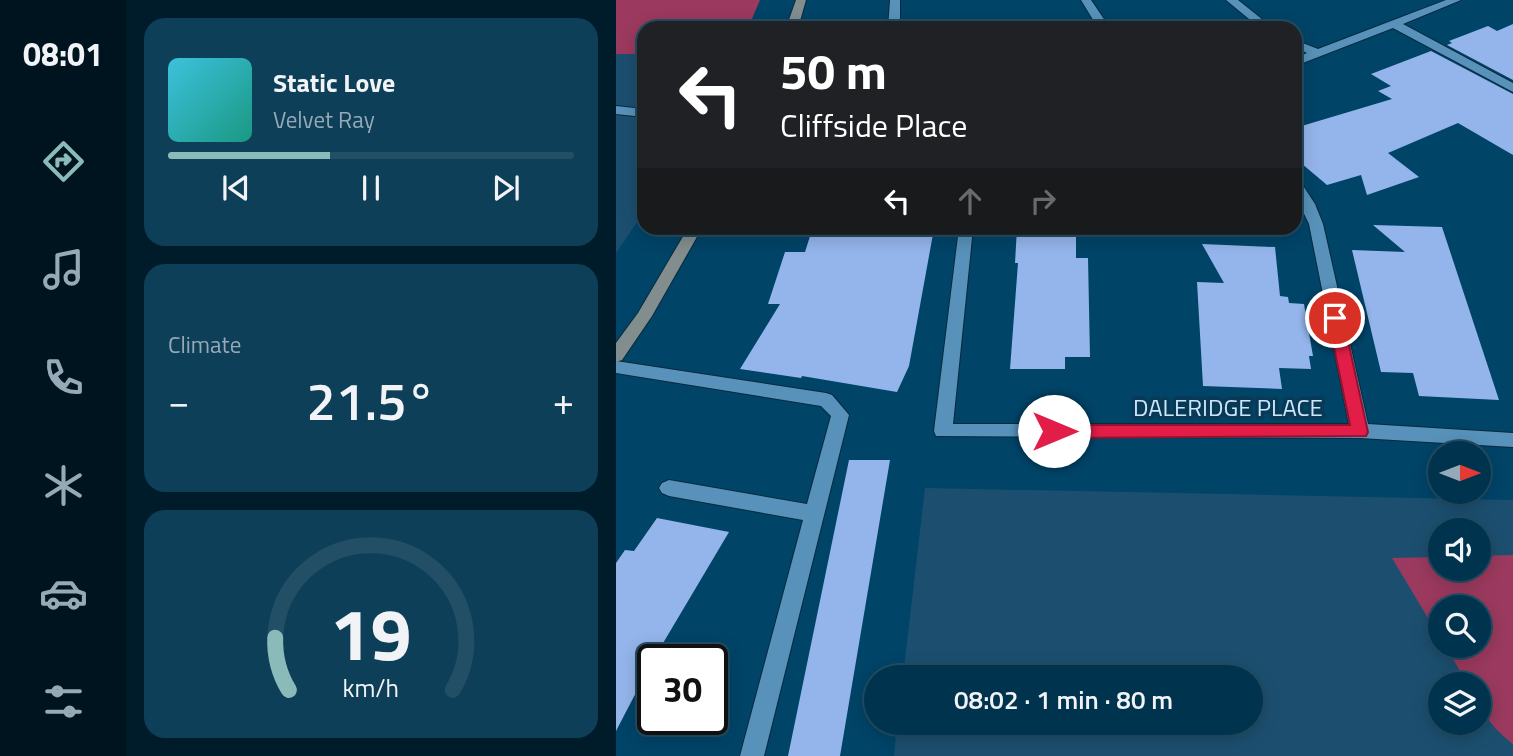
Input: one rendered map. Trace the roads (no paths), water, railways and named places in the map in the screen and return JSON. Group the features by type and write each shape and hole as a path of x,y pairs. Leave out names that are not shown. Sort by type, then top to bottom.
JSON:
{"main road":[{"path":"794,21 801,0"},
{"path":"616,356 644,316 691,235"}],"street":[{"path":"894,21 895,0"},
{"path":"1086,0 1100,21"},
{"path":"1231,0 1258,21"},
{"path":"1302,59 1456,0"},
{"path":"1392,23 1513,88"},
{"path":"1302,46 1316,53"},
{"path":"616,110 637,112"},
{"path":"1302,195 1316,225 1360,432"},
{"name":"DALERIDGE PLACE","path":"965,235 943,431 1360,432 1513,440"},
{"path":"616,367 826,400 840,415 752,756"},
{"path":"669,488 815,514"}]}
